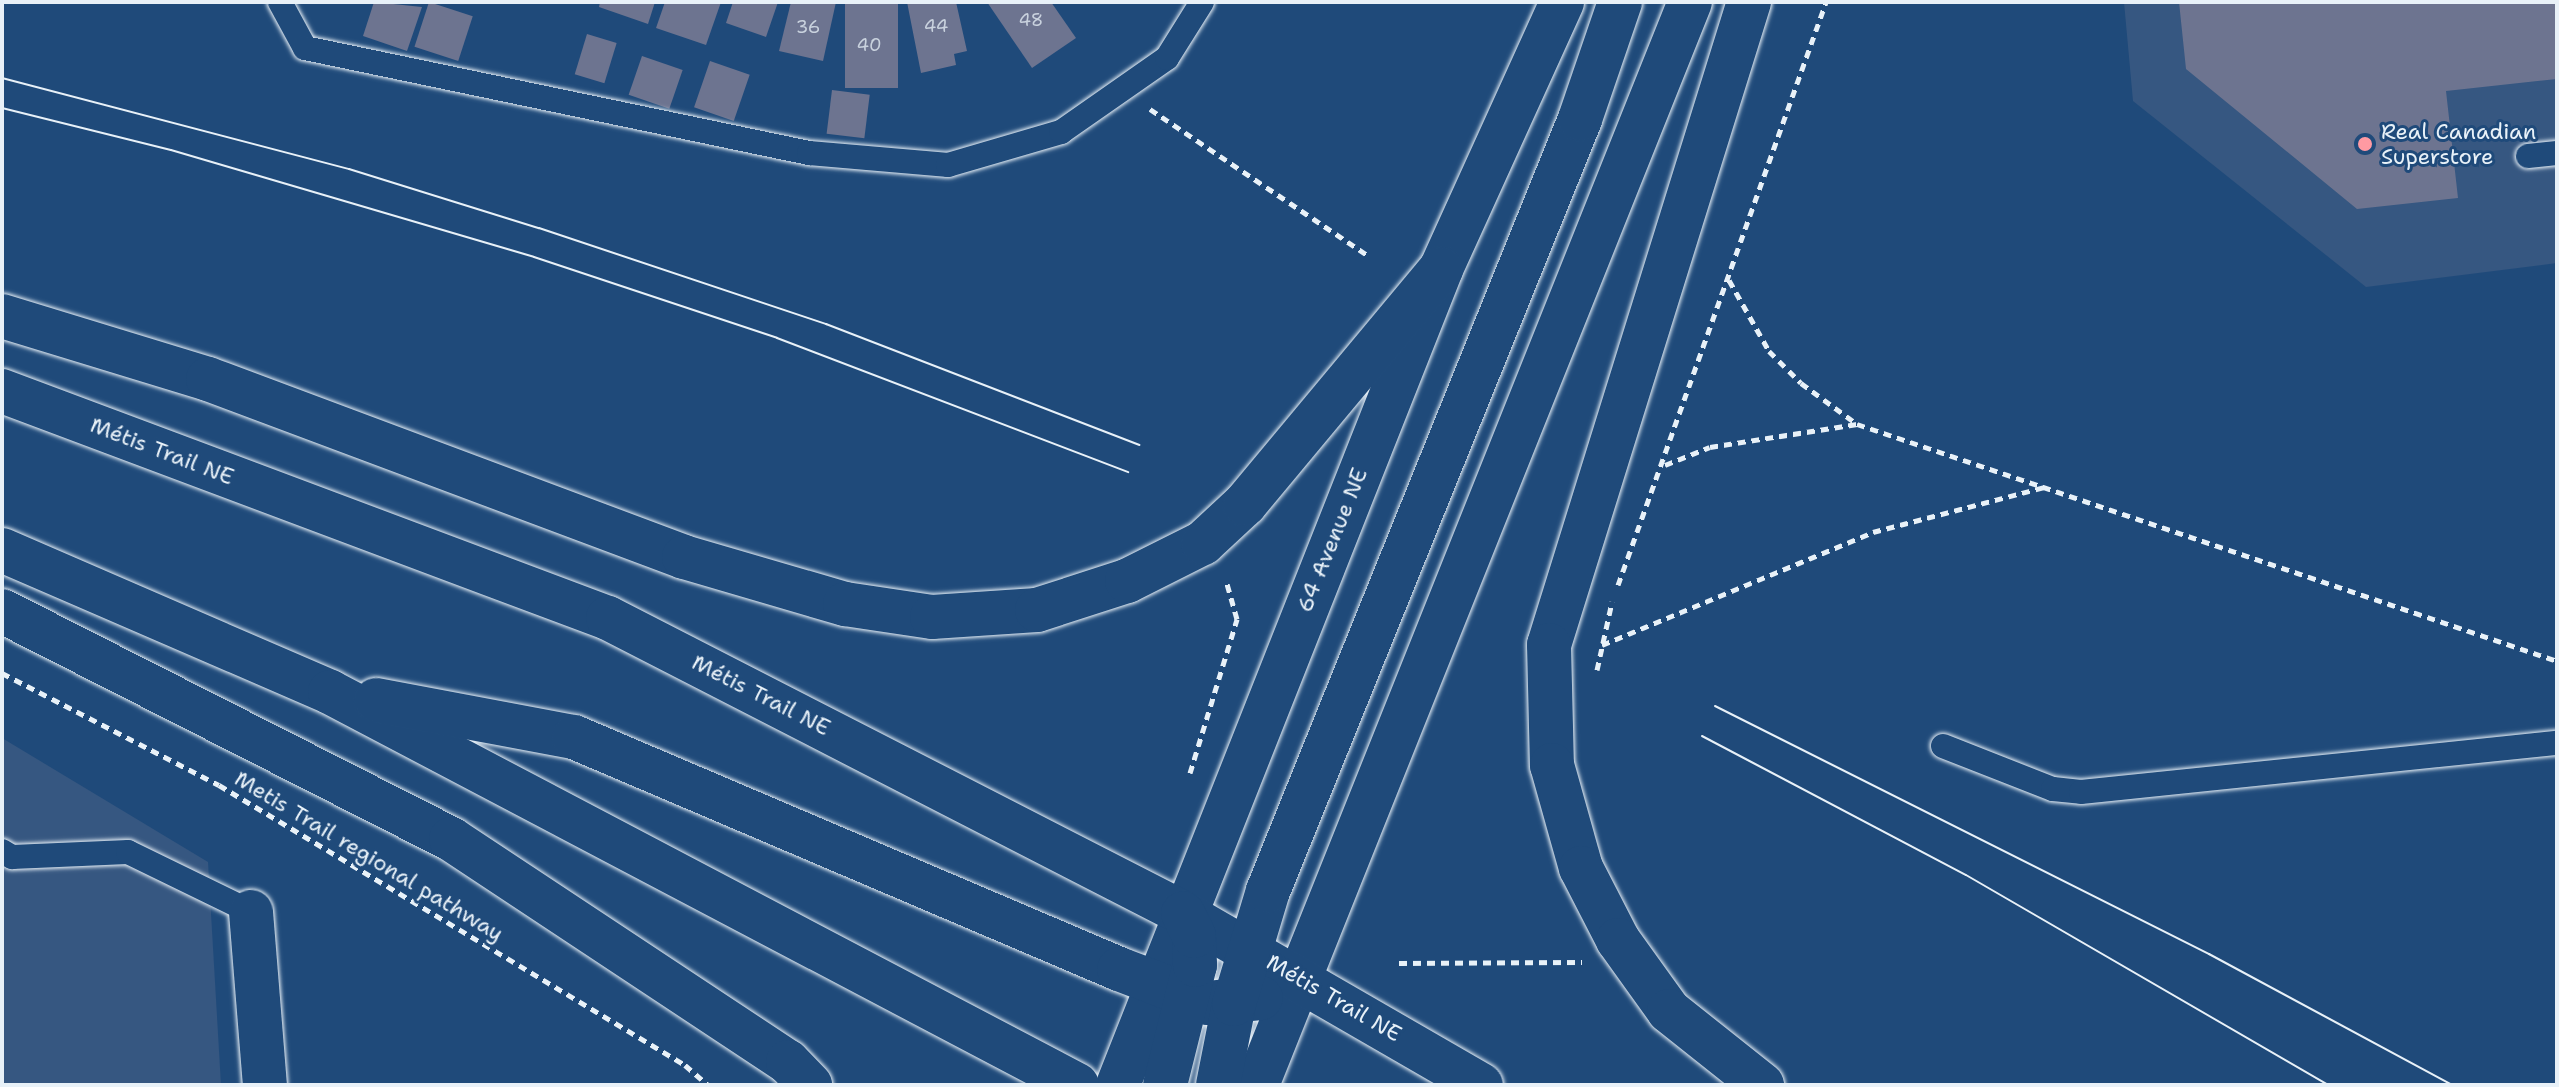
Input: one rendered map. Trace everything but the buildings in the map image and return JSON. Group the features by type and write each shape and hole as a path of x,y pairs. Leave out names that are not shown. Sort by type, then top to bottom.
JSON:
{"main road":[{"name":"64 Avenue NE","path":"1183,913 1441,269 1562,2"},
{"path":"1229,1085 1234,1004 1268,891 1580,119 1620,2"},
{"path":"1229,1085 1300,977 1690,2"},
{"path":"1749,2 1549,645 1552,765 1581,868 1618,940 1669,1011 1762,1085"},
{"path":"2,316 208,379 684,557 845,604 932,617 1037,610 1127,581 1203,543 1245,504 1441,269"},
{"name":"Métis Trail NE","path":"2,391 608,618 1183,913 1300,977 1481,1085"},
{"path":"2,550 330,692 1077,1085"},
{"path":"2,611 451,839 788,1062 810,1085"},
{"path":"330,692 574,737 1172,989 1234,1004 1260,999 1300,977"},
{"path":"251,912 265,1085"},
{"path":"1118,1085 1172,989 1194,936 1183,913"},
{"path":"1172,989 1163,1084 1229,1085"}],"lane":[{"path":"280,2 305,48 809,153 948,165 1061,132 1167,58 1202,2"},
{"path":"2528,156 2557,153"},
{"path":"1943,746 2039,784 2081,792 2557,743"},
{"path":"2,851 12,857 128,852 251,912"}],"path":[{"path":"1596,684 1601,645 1615,593 1664,465 1826,2"},
{"path":"1128,85 1147,106 1369,256"},
{"path":"1729,279 1769,351 1801,383 1857,424 2557,661"},
{"path":"1664,465 1710,447 1857,424"},
{"path":"1601,645 1873,532 2044,487"},
{"path":"1187,786 1237,619 1220,568"},
{"name":"Metis Trail regional pathway","path":"2,673 219,785 685,1065 708,1085"},
{"path":"1399,963 1588,962"}],"shaded area":[{"path":"2124,2 2557,2 2557,263 2366,287 2133,101"},
{"path":"2,738 208,862 221,1085 2,1085"}],"tram line":[{"path":"2,78 349,169 539,228 826,324 1139,445"},
{"path":"2,108 171,150 534,257 777,338 1128,472"},
{"path":"1715,706 2209,954 2452,1085"},
{"path":"1702,736 1966,875 2328,1085"}],"place":[{"name":"Real Canadian Superstore","path":"2365,144"}]}
